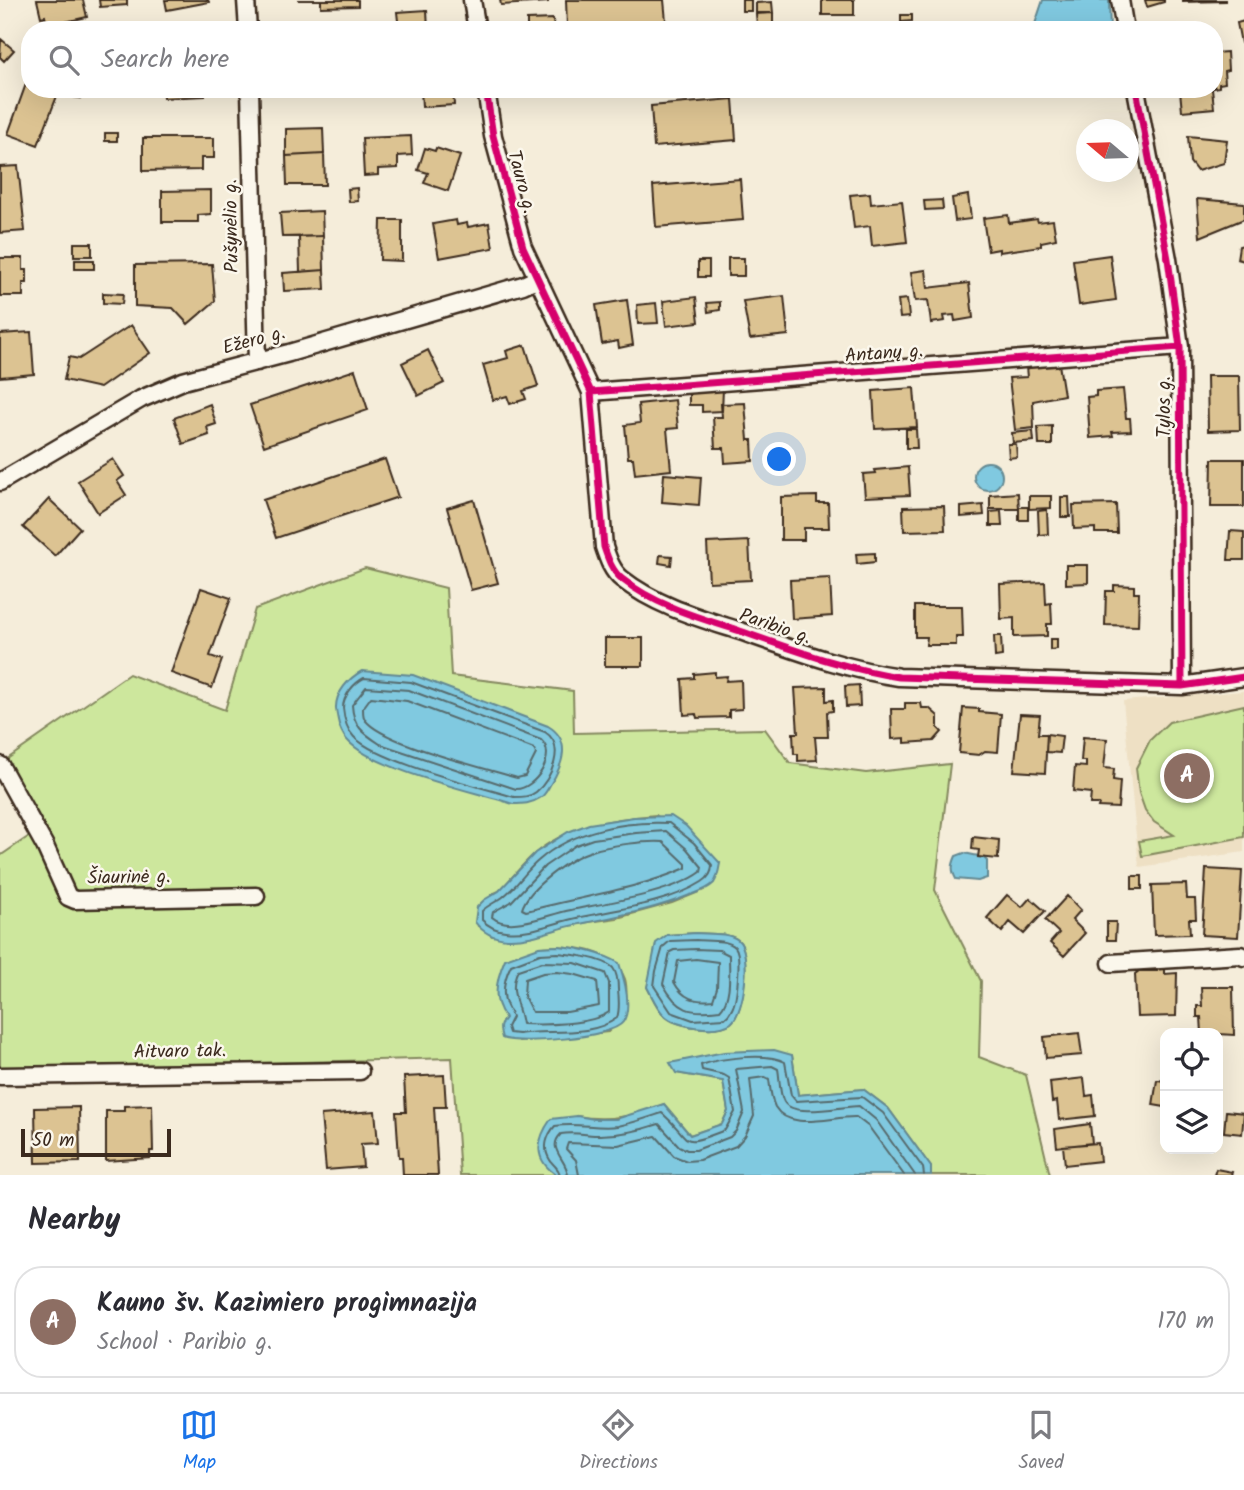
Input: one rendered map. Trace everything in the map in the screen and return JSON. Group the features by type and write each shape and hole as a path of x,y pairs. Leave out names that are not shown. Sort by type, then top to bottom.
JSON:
{"street":[{"path":"246,0 247,21"},
{"path":"472,0 476,21"},
{"path":"1120,0 1124,21"},
{"name":"Pušynėlio g.","path":"250,98 257,362"},
{"name":"Tauro g.","path":"487,98 493,136 511,209 536,279"},
{"name":"Tylos g.","path":"1138,98 1168,259 1180,347 1182,685"},
{"name":"Ežero g.","path":"0,482 141,399 183,381 257,362 536,279"},
{"name":"Paribio g.","path":"536,279 592,392 604,547 610,564 621,578 658,601 838,665 899,677 1182,685 1244,677"},
{"name":"Antanų g.","path":"592,392 1180,347"},
{"name":"Šiaurinė g.","path":"0,765 45,846 68,897 75,900 256,896"},
{"path":"1111,963 1240,955 1244,957"},
{"name":"Aitvaro tak.","path":"0,1076 360,1071"}],"shaded area":[{"path":"1244,691 1244,852 1139,867 1123,701"}],"green space":[{"path":"365,568 446,588 451,676 573,691 574,733 765,729 790,763 866,773 950,764 935,890 981,981 979,1057 1026,1075 1050,1175 931,1175 931,1167 888,1108 863,1089 798,1095 792,1055 671,1063 677,1073 723,1081 728,1111 722,1124 690,1135 664,1104 621,1117 577,1116 553,1172 557,1175 460,1175 452,1058 0,1070 0,856 41,828 0,764 129,674 225,710 255,609","holes":["656,815 720,863 704,890 672,903 617,918 492,936 478,926 492,894 499,891 546,845 591,825","718,934 738,940 745,956 745,982 740,1007 731,1023 716,1028 686,1025 669,1019 659,1009 647,987 667,935","558,946 588,950 614,963 625,979 626,1014 608,1032 519,1041 504,1013 539,947"]},
{"path":"1244,705 1244,837 1142,856 1139,841 1174,835 1154,822 1145,810 1139,793 1136,768 1150,740 1169,722"}],"water":[{"path":"1043,0 1109,0 1110,21 1036,21"},
{"path":"988,462 998,466 1002,476 998,486 988,490 978,486 974,476 978,466"},
{"path":"362,671 413,675 548,726 560,738 563,753 559,769 546,792 533,801 513,804 404,771 364,753 344,736 336,709 338,697 344,687"},
{"path":"671,816 686,826 720,863 715,881 705,889 646,909 523,938 493,936 475,922 477,907 484,900 499,891 535,853 568,832 589,824 634,817"},
{"path":"964,853 983,857 987,861 987,878 978,881 956,879 954,862 956,856"},
{"path":"696,933 729,936 738,940 742,946 746,968 743,995 736,1017 725,1026 696,1027 669,1019 659,1009 647,987 656,943 667,935"},
{"path":"558,946 590,951 619,963 627,1001 623,1022 602,1032 565,1039 527,1041 502,1038 500,1027 505,1018 496,990 505,959 539,947"},
{"path":"774,1050 792,1055 798,1095 863,1089 888,1108 931,1167 931,1175 557,1175 544,1163 539,1149 540,1142 551,1119 577,1116 616,1119 664,1104 690,1135 722,1124 728,1111 723,1081 676,1073 670,1063 724,1052"}],"building":[{"path":"37,0 83,0 87,17 69,21 46,21 45,16 41,17"},
{"path":"99,0 127,0 127,5 100,7"},
{"path":"165,0 208,0 209,2 167,10"},
{"path":"321,0 358,0 358,6 321,7"},
{"path":"500,0 548,0 548,2 501,5"},
{"path":"566,0 664,0 666,21 567,21"},
{"path":"742,0 751,0 751,11 742,11"},
{"path":"822,0 854,0 854,15 822,15"},
{"path":"1145,0 1164,0 1164,2 1147,7"},
{"path":"1225,0 1225,1 1183,2"},
{"path":"772,2 773,13 756,13 756,3"},
{"path":"427,10 428,21 398,21 397,12"},
{"path":"773,13 773,21 757,21 756,14"},
{"path":"901,15 912,15 912,21 901,21"},
{"path":"553,19 553,21 527,21"},
{"path":"1244,21 1244,43 1241,43 1237,23"},
{"path":"1,39 14,50 4,61 0,57"},
{"path":"1223,52 1227,52 1228,70 1224,71 1223,83"},
{"path":"21,98 56,98 38,145 8,134"},
{"path":"422,98 454,98 454,105 422,107"},
{"path":"1181,98 1213,98 1214,108 1182,111"},
{"path":"733,99 736,140 654,147 651,106"},
{"path":"323,128 324,154 286,156 286,129"},
{"path":"105,133 117,133 117,141 105,141"},
{"path":"411,136 412,155 398,156 398,168 378,169 378,175 364,176 362,138"},
{"path":"1188,136 1227,140 1224,163 1197,171 1190,162"},
{"path":"143,138 214,138 214,158 201,158 201,170 143,171"},
{"path":"425,148 435,151 436,148 460,156 448,191 424,183 428,173 418,170"},
{"path":"324,154 325,185 287,185 286,156"},
{"path":"18,166 25,231 0,233 0,167"},
{"path":"740,179 743,220 656,227 653,186"},
{"path":"357,188 358,201 349,202 348,189"},
{"path":"211,190 211,214 198,215 198,222 162,222 162,191"},
{"path":"870,193 871,204 902,201 907,242 872,246 870,226 854,228 850,195"},
{"path":"968,195 971,219 955,221 952,198"},
{"path":"1197,199 1244,203 1244,219 1200,237"},
{"path":"942,200 943,209 925,210 924,201"},
{"path":"322,211 323,236 282,237 280,213"},
{"path":"1008,215 1009,223 1053,220 1056,239 1041,242 1041,246 988,251 983,218"},
{"path":"381,220 402,220 402,261 380,260"},
{"path":"456,220 457,225 467,223 468,227 489,223 493,248 439,258 433,224"},
{"path":"323,236 324,270 300,272 299,237"},
{"path":"74,243 92,243 92,256 74,256"},
{"path":"1244,245 1244,261 1237,259 1239,246"},
{"path":"1110,255 1116,300 1079,305 1073,260"},
{"path":"0,258 23,258 27,283 23,283 23,296 0,296"},
{"path":"728,258 744,258 744,276 728,276"},
{"path":"75,260 94,260 94,269 75,269"},
{"path":"698,261 709,261 709,277 698,277"},
{"path":"212,264 215,301 188,324 173,308 135,306 135,265"},
{"path":"324,270 325,289 284,291 283,273"},
{"path":"926,270 928,288 969,283 973,318 955,321 954,315 944,316 945,321 931,323 928,300 915,301 911,272"},
{"path":"103,293 123,294 122,304 103,303"},
{"path":"784,296 788,335 750,339 743,301"},
{"path":"696,297 699,322 666,326 663,301"},
{"path":"907,299 909,317 900,318 898,300"},
{"path":"627,300 633,345 619,348 618,341 602,344 596,305"},
{"path":"720,302 720,310 708,312 707,303"},
{"path":"656,303 658,323 638,324 637,305"},
{"path":"131,325 150,353 100,388 64,380 69,357 79,359"},
{"path":"31,332 34,374 0,377 0,334"},
{"path":"525,345 538,386 523,391 526,399 510,404 507,396 493,400 483,365 508,358 506,351"},
{"path":"428,350 444,383 418,396 402,363"},
{"path":"1059,364 1064,395 1033,401 1034,428 1015,430 1009,378 1027,377 1026,367"},
{"path":"355,370 368,410 264,446 250,405"},
{"path":"1207,376 1239,376 1240,430 1208,431"},
{"path":"914,388 917,427 875,429 873,391"},
{"path":"723,389 722,411 702,412 702,405 689,405 689,392"},
{"path":"1123,389 1126,418 1130,418 1131,431 1112,432 1113,436 1090,438 1087,397 1096,396 1096,391"},
{"path":"675,400 678,428 667,429 671,470 635,474 633,458 628,458 625,425 640,423 638,404"},
{"path":"745,403 753,461 725,463 724,448 715,448 713,417 722,417 721,404"},
{"path":"210,404 216,424 207,427 209,435 183,444 174,418"},
{"path":"1052,426 1052,445 1039,445 1038,427"},
{"path":"906,429 916,429 917,448 906,448"},
{"path":"1033,431 1034,441 1013,443 1012,433"},
{"path":"1008,444 1016,444 1017,457 1009,458"},
{"path":"113,459 124,476 117,481 126,495 98,513 78,481"},
{"path":"385,459 398,497 276,538 263,500"},
{"path":"1212,459 1244,459 1244,507 1211,507"},
{"path":"908,467 910,495 865,497 863,474 876,473 875,470"},
{"path":"664,474 701,477 699,505 662,502"},
{"path":"1018,493 1019,509 990,509 990,495"},
{"path":"817,496 817,503 828,503 829,528 804,528 804,540 781,540 781,497"},
{"path":"1029,496 1051,496 1051,508 1029,509"},
{"path":"1061,497 1069,497 1070,517 1061,517"},
{"path":"49,499 80,528 55,556 23,527"},
{"path":"474,500 498,583 471,590 447,508"},
{"path":"1116,504 1117,533 1095,533 1095,528 1074,529 1073,505"},
{"path":"983,505 984,515 961,517 961,507"},
{"path":"944,506 945,530 904,531 903,507"},
{"path":"1019,507 1028,507 1028,520 1019,520"},
{"path":"1047,510 1048,534 1039,535 1038,511"},
{"path":"1001,511 1002,526 990,526 990,512"},
{"path":"1230,531 1244,532 1244,560 1228,560"},
{"path":"749,541 751,580 709,582 707,543"},
{"path":"875,553 875,562 857,564 856,554"},
{"path":"660,555 672,556 671,565 659,563"},
{"path":"1066,565 1088,565 1088,583 1066,584"},
{"path":"830,578 832,616 792,619 790,580"},
{"path":"1045,582 1046,604 1051,603 1052,624 1047,624 1047,636 1014,637 1014,618 1001,619 1000,584"},
{"path":"1114,585 1134,586 1134,593 1139,593 1138,626 1105,625 1106,591 1114,591"},
{"path":"201,588 231,598 210,656 222,660 212,688 171,673"},
{"path":"915,606 962,606 963,637 956,637 956,645 926,645 927,637 915,637"},
{"path":"994,636 1001,636 1002,656 995,657"},
{"path":"605,638 643,638 643,666 605,666"},
{"path":"1050,639 1057,639 1057,649 1050,650"},
{"path":"715,672 715,677 727,676 726,681 741,680 742,709 729,710 729,717 697,718 696,714 684,715 682,679 694,678 694,674"},
{"path":"859,685 860,706 846,707 845,686"},
{"path":"826,687 826,701 833,700 833,711 827,712 828,737 815,737 817,760 798,761 798,754 794,754 793,733 798,733 795,688"},
{"path":"905,703 921,703 922,708 929,708 938,716 938,728 942,732 934,741 905,743 905,738 892,739 891,709 905,709"},
{"path":"963,708 1001,714 998,752 985,751 979,755 959,753"},
{"path":"1020,714 1040,715 1038,734 1047,734 1045,773 1014,771"},
{"path":"1047,734 1062,736 1060,753 1046,752"},
{"path":"1083,737 1107,739 1104,768 1114,769 1113,780 1120,781 1118,808 1090,804 1091,793 1073,791 1075,766 1086,767 1086,761 1081,761"},
{"path":"973,837 999,840 998,859 978,857 979,850 972,849"},
{"path":"1206,869 1242,871 1238,937 1202,935"},
{"path":"1132,876 1142,876 1142,889 1132,889"},
{"path":"1186,884 1187,899 1195,899 1196,919 1189,919 1190,934 1154,935 1152,885"},
{"path":"1007,895 1022,907 1030,898 1045,911 1024,934 1010,922 1002,932 987,918"},
{"path":"1067,896 1081,910 1072,920 1085,933 1064,956 1050,943 1059,933 1045,920"},
{"path":"1107,922 1116,922 1115,940 1107,940"},
{"path":"1157,968 1165,968 1165,974 1177,973 1176,1016 1137,1017 1135,974 1139,971 1157,971"},
{"path":"1201,987 1233,987 1234,1035 1223,1034 1223,1028 1202,1028 1201,1017 1197,1017 1197,1006 1202,1006"},
{"path":"1079,1033 1082,1055 1046,1058 1044,1037"},
{"path":"444,1075 446,1107 434,1107 438,1175 403,1175 396,1112 406,1112 404,1077"},
{"path":"1084,1078 1086,1096 1093,1095 1095,1116 1059,1120 1057,1101 1052,1102 1050,1082"},
{"path":"1157,1080 1160,1080 1160,1106 1153,1105"},
{"path":"152,1105 153,1151 150,1151 150,1158 106,1161 106,1111 124,1111 124,1106"},
{"path":"79,1107 80,1162 36,1163 35,1108"},
{"path":"375,1111 378,1143 361,1144 363,1167 326,1170 321,1115"},
{"path":"1226,1111 1244,1113 1242,1134 1224,1132"},
{"path":"1090,1124 1092,1143 1057,1147 1055,1129"},
{"path":"1098,1143 1100,1161 1065,1165 1063,1146"},
{"path":"1216,1169 1232,1172 1231,1175 1214,1175"}],"cycle path":[{"path":"487,98 493,136 523,247 591,392 604,547 613,569 622,579 649,597 694,616 838,664 899,677 1182,686 1244,677"},
{"path":"1138,98 1168,259 1180,347 1182,686"},
{"path":"591,392 1180,347"}],"place":[{"name":"Kauno šv. Kazimiero progimnazija","path":"1187,776"}]}
